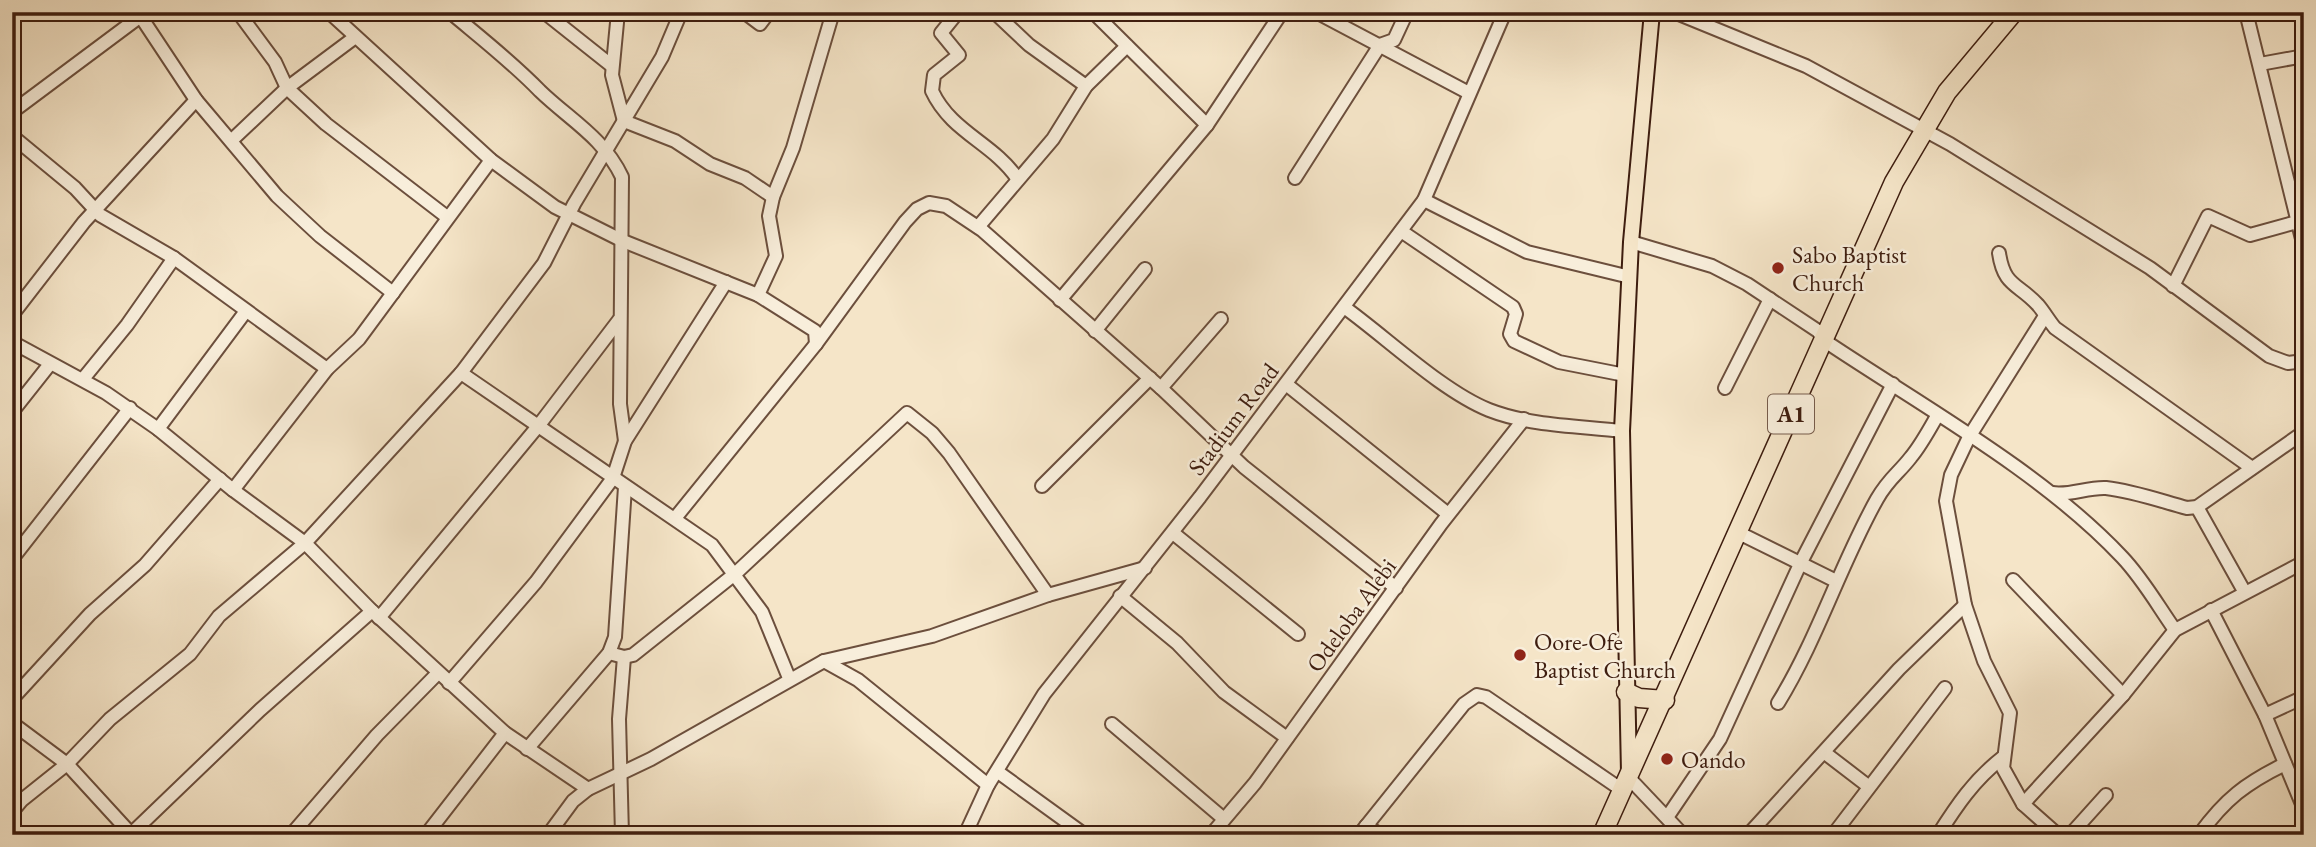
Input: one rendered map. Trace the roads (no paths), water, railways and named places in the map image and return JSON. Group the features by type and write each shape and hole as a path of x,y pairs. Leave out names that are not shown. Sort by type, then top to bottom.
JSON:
{"highway":[{"name":"A1","path":"1602,835 1665,700 1894,182 1947,92 2010,13"},
{"path":"1626,692 1639,698 1665,700"}],"main road":[{"path":"1626,784 1622,431 1631,242 1652,12"}],"street":[{"path":"238,12 275,62 287,88 327,124 447,217"},
{"path":"329,12 354,38 491,160 570,215 623,241 758,295 808,324 815,331 816,344"},
{"path":"450,12 518,67 607,149 622,177 620,404 625,441"},
{"path":"544,12 612,66"},
{"path":"618,12 612,66 624,121"},
{"path":"12,812 22,800 67,764 110,719 190,654 219,616 305,543 461,373 544,263 662,57 681,12"},
{"path":"744,12 760,24 769,12"},
{"path":"758,295 776,256 769,216 773,197 793,148 833,12"},
{"path":"958,12 941,33 958,54 934,75 932,91 951,120 1002,158 1017,178"},
{"path":"994,12 1029,45 1086,86"},
{"path":"1093,12 1207,125"},
{"path":"1060,300 1207,125 1282,12"},
{"path":"1316,12 1469,93"},
{"path":"1295,178 1380,45 1394,40 1407,12"},
{"name":"Stadium Road","path":"965,835 988,785 1037,704 1120,596 1173,533 1424,200 1505,12"},
{"path":"1674,12 1806,66 1995,172 2150,268 2269,356 2288,363 2304,361"},
{"path":"2246,12 2304,247"},
{"path":"12,112 144,14 195,100 232,140 276,196 320,236 393,293"},
{"path":"232,140 287,88 354,38"},
{"path":"978,228 1017,178 1053,139 1086,86 1127,46"},
{"path":"2260,64 2304,56"},
{"path":"12,315 95,210 195,100"},
{"path":"624,121 664,136 710,164 744,178 773,197"},
{"path":"12,136 75,188 95,210 174,258 327,369"},
{"path":"233,490 327,369 359,339 491,160"},
{"path":"1424,200 1527,252 1630,277"},
{"path":"676,517 816,344 918,209 929,203 946,206 978,228 1161,388 1244,467 1396,589"},
{"path":"2173,286 2208,216 2250,235 2297,222"},
{"path":"1401,232 1513,307 1516,314 1510,334 1514,341 1559,362 1625,375"},
{"path":"1631,242 1695,259 1747,284 1818,331 1825,341 1893,384 2052,493 2136,572 2175,630"},
{"path":"1999,253 2002,271 2008,281 2038,305 2056,328 2252,468"},
{"path":"83,379 127,325 174,258"},
{"path":"1095,331 1145,269"},
{"path":"449,683 536,582 612,478 625,441 726,282"},
{"path":"1725,387 1770,299"},
{"path":"1344,307 1465,398 1490,410 1524,419 1622,431"},
{"path":"158,429 246,311"},
{"path":"2045,316 1969,437 1951,475 1947,501 1965,605 1984,661 2010,713 2002,758 2003,768 2023,804 2058,835"},
{"path":"1161,388 1222,319"},
{"path":"12,723 67,764 132,834 260,710 376,615 539,425 620,320"},
{"path":"12,342 131,408 233,490 305,543 376,615 505,733 588,789"},
{"path":"12,412 50,364"},
{"path":"461,373 625,487 676,517 712,545 736,573 762,612 789,678"},
{"path":"1042,486 1150,379"},
{"path":"1286,383 1448,514"},
{"path":"1668,816 1720,739 1801,562 1893,384"},
{"path":"12,559 131,408"},
{"path":"609,653 624,657 633,654 736,573 907,413 932,433 949,453 1048,595"},
{"path":"1778,703 1812,643 1836,581 1892,474 1909,460 1937,416"},
{"name":"Odeloba Alebi","path":"1219,830 1448,514 1524,419"},
{"path":"2052,493 2063,495 2087,489 2107,488 2187,509 2197,507 2304,432"},
{"path":"12,699 90,614 145,565 220,479"},
{"path":"527,749 609,653 615,637 625,487"},
{"path":"2197,507 2244,591"},
{"path":"1737,532 1836,581"},
{"path":"1173,533 1298,635"},
{"path":"2023,804 2123,695 2175,630 2244,591 2304,562"},
{"path":"548,835 573,801 588,789 696,733 789,678 824,661 932,636 1048,595 1145,568"},
{"path":"2012,580 2123,695"},
{"path":"1120,596 1169,636 1224,692 1287,738"},
{"path":"1748,835 1899,669 1965,605"},
{"path":"2211,610 2265,715 2304,809"},
{"path":"622,835 619,719 624,657"},
{"path":"824,661 858,680 988,785"},
{"path":"290,835 377,735 438,673"},
{"path":"1833,835 1945,688"},
{"path":"1381,835 1363,831 1464,704 1477,695 1486,697 1626,784 1668,816 1683,835"},
{"path":"2265,715 2304,697"},
{"path":"1112,723 1219,830"},
{"path":"426,835 505,733"},
{"path":"1825,753 1868,786"},
{"path":"1938,835 1980,775 2002,758"},
{"path":"2199,835 2221,807 2248,782 2285,764"},
{"path":"998,772 1085,835"},
{"path":"2070,835 2106,795"}],"place":[{"name":"Sabo Baptist Church","path":"1778,268"},
{"name":"Oore-Ofe Baptist Church","path":"1520,655"},
{"name":"Oando","path":"1667,759"}]}
